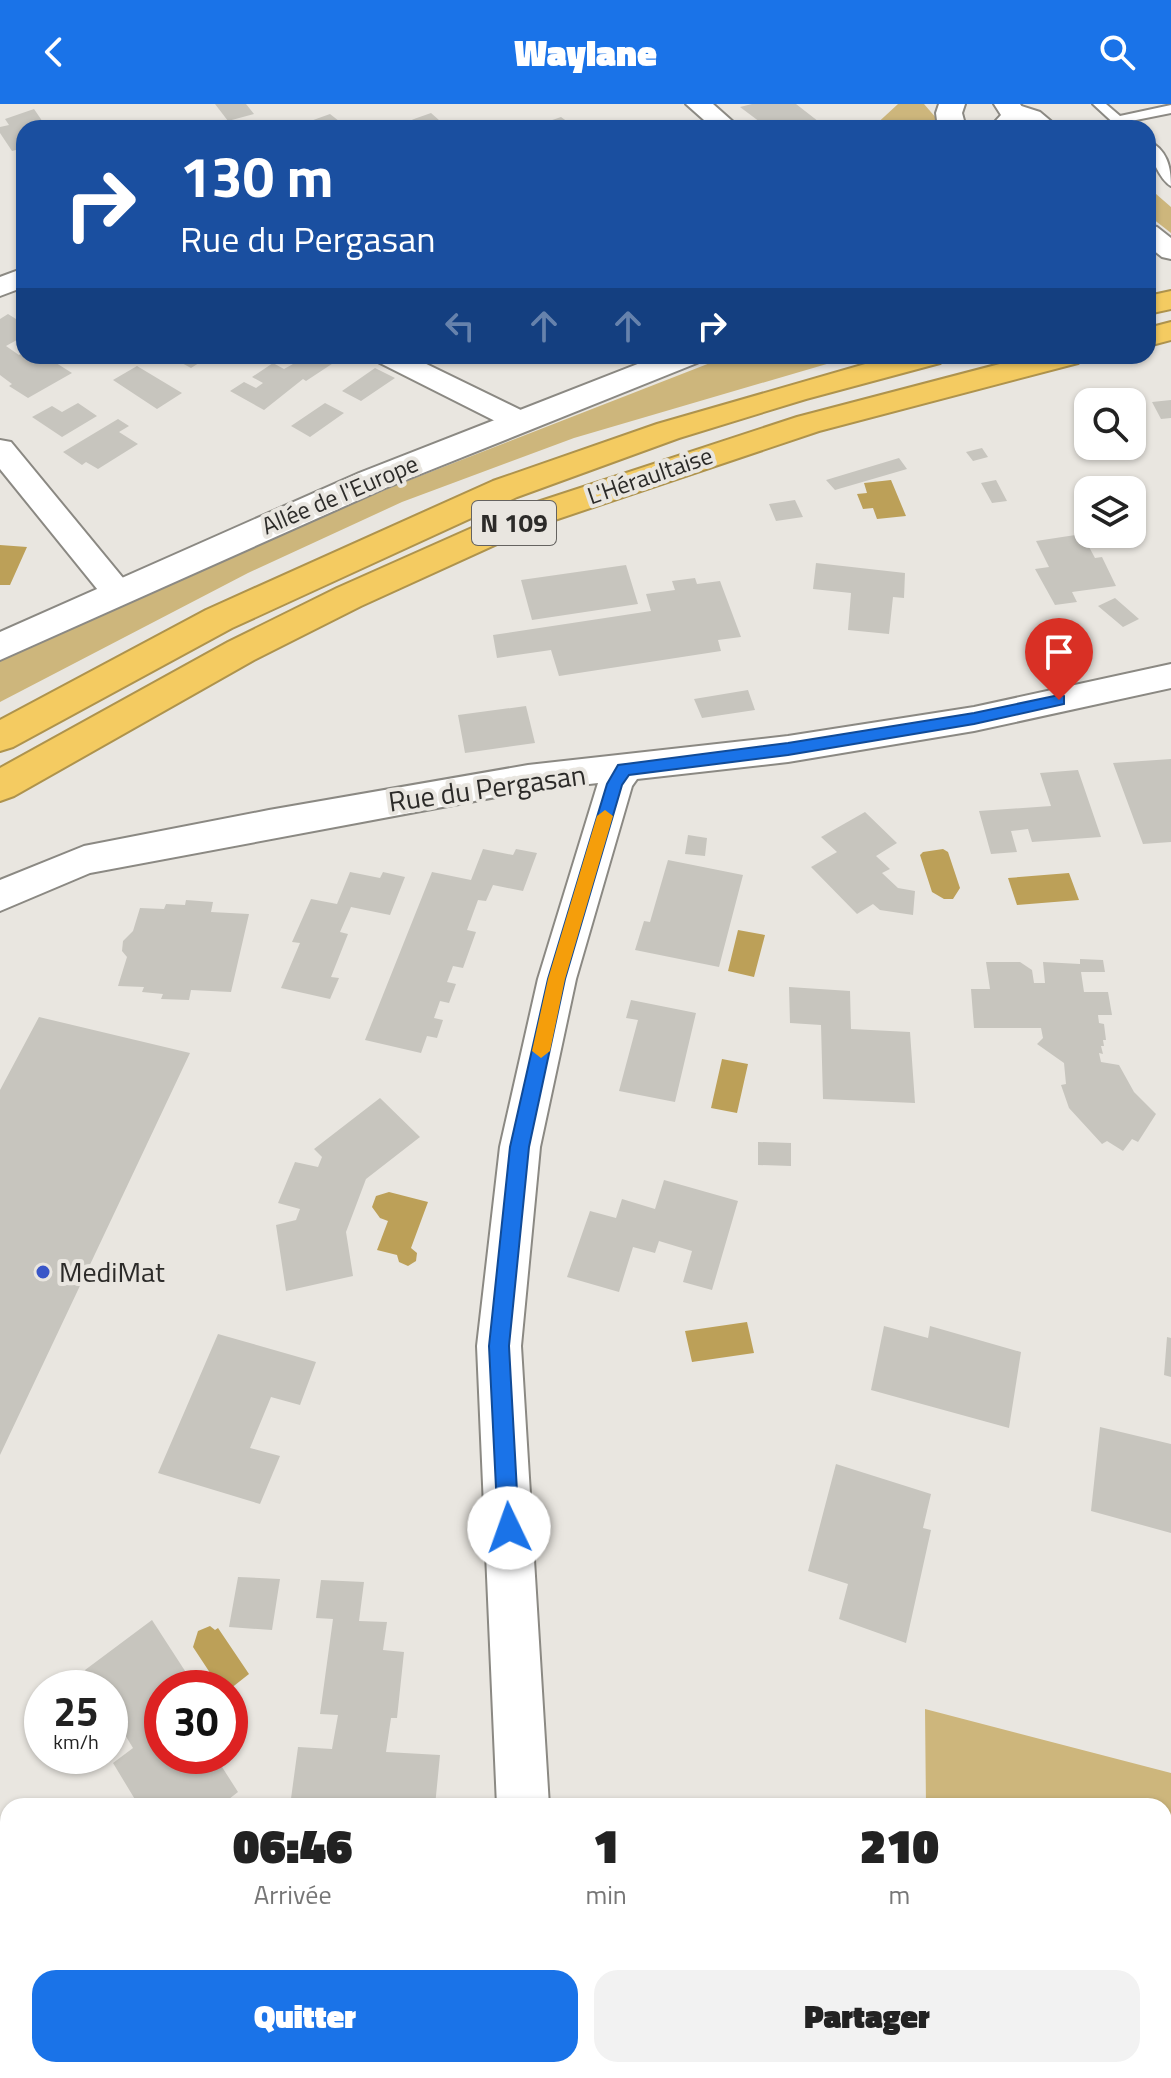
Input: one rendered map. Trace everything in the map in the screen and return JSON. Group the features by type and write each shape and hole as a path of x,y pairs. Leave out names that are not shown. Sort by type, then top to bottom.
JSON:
{"highway":[{"name":"L'Héraultaise","path":"0,737 219,619 505,489 682,426 901,364"},
{"name":"L'Héraultaise","path":"0,786 241,651 349,597 522,519 808,424 1037,364"}],"street":[{"path":"698,104 718,120"},
{"path":"1009,111 1035,120"},
{"path":"404,364 519,421"},
{"name":"Allée de l'Europe","path":"0,647 117,592 371,481 665,364"},
{"path":"0,449 117,592"},
{"name":"Rue du Pergasan","path":"0,896 84,860 528,778 624,770 788,749 974,719 1171,676"},
{"path":"523,1798 499,1346 520,1147 557,979 615,784 624,770"}],"lane":[{"path":"1099,104 1117,120"},
{"path":"1135,120 1171,109"},
{"path":"1156,156 1171,182"}],"shaded area":[{"path":"898,104 924,104 937,120 881,120"},
{"path":"1156,194 1171,207 1171,233 1156,221"},
{"path":"707,364 827,364 574,438 402,502 248,573 0,702 0,660 234,553 397,485"},
{"path":"891,480 906,516 877,519 873,508 863,509 857,494 867,493 864,483"},
{"path":"0,545 27,547 10,585 0,585"},
{"path":"943,849 948,852 960,888 953,899 944,899 932,892 920,855"},
{"path":"1069,873 1079,900 1017,905 1008,878"},
{"path":"738,930 765,935 754,977 728,971"},
{"path":"722,1059 748,1064 737,1113 711,1108"},
{"path":"389,1192 428,1202 411,1248 417,1253 416,1261 408,1266 399,1262 397,1255 377,1250 388,1221 380,1218 372,1207 376,1196"},
{"path":"747,1322 754,1353 692,1362 685,1331"},
{"path":"210,1626 215,1630 218,1628 246,1670 208,1670 193,1647 198,1631"},
{"path":"925,1709 1171,1773 1171,1798 926,1798"}],"building":[{"path":"215,104 246,104 254,114 232,120 227,120"},
{"path":"796,104 817,120 757,120 740,107"},
{"path":"34,109 42,120 16,120 16,150 12,151 0,133 0,127 9,125 5,119"},
{"path":"431,113 439,120 412,120"},
{"path":"330,114 338,120 313,120"},
{"path":"8,314 16,319 16,340 6,346 16,353 16,364 58,364 72,373 28,398 9,386 12,384 0,375 0,319"},
{"path":"272,364 284,369 293,364 332,364 306,381 303,379 264,410 230,391 244,382 256,388 263,383 252,377"},
{"path":"137,366 182,393 157,409 113,380"},
{"path":"375,368 395,378 361,401 342,391"},
{"path":"1171,400 1171,418 1161,419 1152,402"},
{"path":"78,403 97,416 62,437 32,417 52,406 62,412"},
{"path":"325,403 344,413 310,437 291,426"},
{"path":"118,419 129,426 119,432 138,444 98,469 86,462 82,465 63,452"},
{"path":"982,448 988,457 973,461 966,452"},
{"path":"899,458 907,469 835,490 826,480"},
{"path":"996,480 1007,501 992,503 981,483"},
{"path":"795,500 803,517 776,521 769,504"},
{"path":"1074,535 1074,548 1090,548 1095,558 1102,557 1116,586 1072,592 1077,602 1055,605 1035,569 1049,567 1036,541"},
{"path":"816,563 905,573 904,598 893,597 889,634 848,630 851,593 813,589"},
{"path":"626,565 638,604 532,620 521,580"},
{"path":"695,578 697,584 720,581 741,637 718,640 721,651 559,676 551,650 497,658 493,635 651,611 646,594 675,590 672,581"},
{"path":"1115,598 1139,619 1123,627 1098,606"},
{"path":"748,690 755,710 702,718 694,699"},
{"path":"526,706 535,743 465,753 458,715"},
{"path":"1171,759 1171,842 1143,844 1113,763"},
{"path":"1078,770 1101,837 1032,842 1028,829 1011,831 1017,852 991,854 979,811 1051,806 1040,773"},
{"path":"865,812 897,843 876,856 890,869 882,873 898,888 915,891 913,915 880,910 873,904 857,914 811,867 837,852 821,837"},
{"path":"688,835 707,838 705,856 685,854"},
{"path":"483,849 513,855 516,849 537,853 523,891 493,885 486,901 478,900 467,930 476,932 463,968 453,966 447,982 456,984 449,1003 440,1001 434,1018 443,1020 437,1038 427,1036 421,1053 365,1040 432,872 471,880"},
{"path":"668,860 743,875 719,967 635,950 644,921 650,922"},
{"path":"350,872 380,878 383,872 405,877 390,915 351,907 340,932 348,934 331,977 339,978 330,999 281,988 300,943 292,942 311,899 337,904"},
{"path":"186,900 213,902 211,912 249,914 231,992 191,990 189,1000 161,999 163,994 142,992 144,987 118,986 127,957 122,951 123,941 133,931 140,908 164,909 166,904 185,905"},
{"path":"1080,959 1103,960 1105,972 1081,972 1084,992 1108,992 1112,1015 1098,1015 1099,1023 1104,1024 1106,1040 1101,1046 1103,1054 1099,1053 1101,1062 1119,1065 1134,1092 1156,1114 1138,1142 1132,1139 1123,1151 1107,1141 1102,1144 1069,1108 1061,1085 1066,1084 1064,1063 1037,1044 1043,1038 1041,1028 974,1028 971,989 990,989 986,962 1020,962 1032,970 1034,983 1045,983 1043,962 1080,964"},
{"path":"789,987 850,991 851,1029 910,1032 915,1103 823,1099 821,1025 790,1023"},
{"path":"631,1000 696,1013 675,1102 619,1091 638,1020 626,1018"},
{"name":"MediMat","path":"39,1017 190,1053 0,1455 0,1090"},
{"path":"380,1098 420,1137 366,1179 346,1232 353,1276 286,1291 276,1225 296,1220 300,1209 278,1203 295,1162 318,1167 322,1157 314,1149"},
{"path":"758,1142 791,1143 791,1166 758,1165"},
{"path":"664,1180 738,1201 712,1290 683,1282 692,1251 659,1241 655,1253 633,1247 619,1292 567,1277 590,1211 616,1218 622,1199 655,1209"},
{"path":"884,1326 928,1338 930,1326 1021,1352 1009,1428 871,1390"},
{"path":"218,1334 316,1362 300,1405 271,1397 250,1448 280,1456 260,1504 158,1473"},
{"path":"1167,1337 1171,1338 1171,1377 1164,1375"},
{"path":"1100,1427 1171,1444 1171,1533 1091,1511"},
{"path":"836,1464 931,1494 923,1528 931,1530 906,1643 839,1619 848,1584 808,1571"},
{"path":"238,1577 280,1579 272,1630 229,1627"},
{"path":"321,1580 364,1582 359,1621 387,1622 383,1650 404,1652 397,1718 391,1718 386,1752 440,1755 436,1798 291,1798 298,1747 332,1749 338,1715 320,1714 333,1619 316,1618"},
{"path":"152,1620 184,1670 144,1670 144,1774 226,1774 238,1792 230,1798 134,1798 120,1774 128,1774 128,1752 133,1748 128,1740 128,1670 85,1670"}],"slow traffic":[{"path":"541,1051 557,979 605,816"}],"place":[{"name":"MediMat","path":"43,1272"}],"route":[{"path":"509,1528 499,1346 520,1147 557,979 615,784 624,770 788,749 974,719 1059,700"}]}
